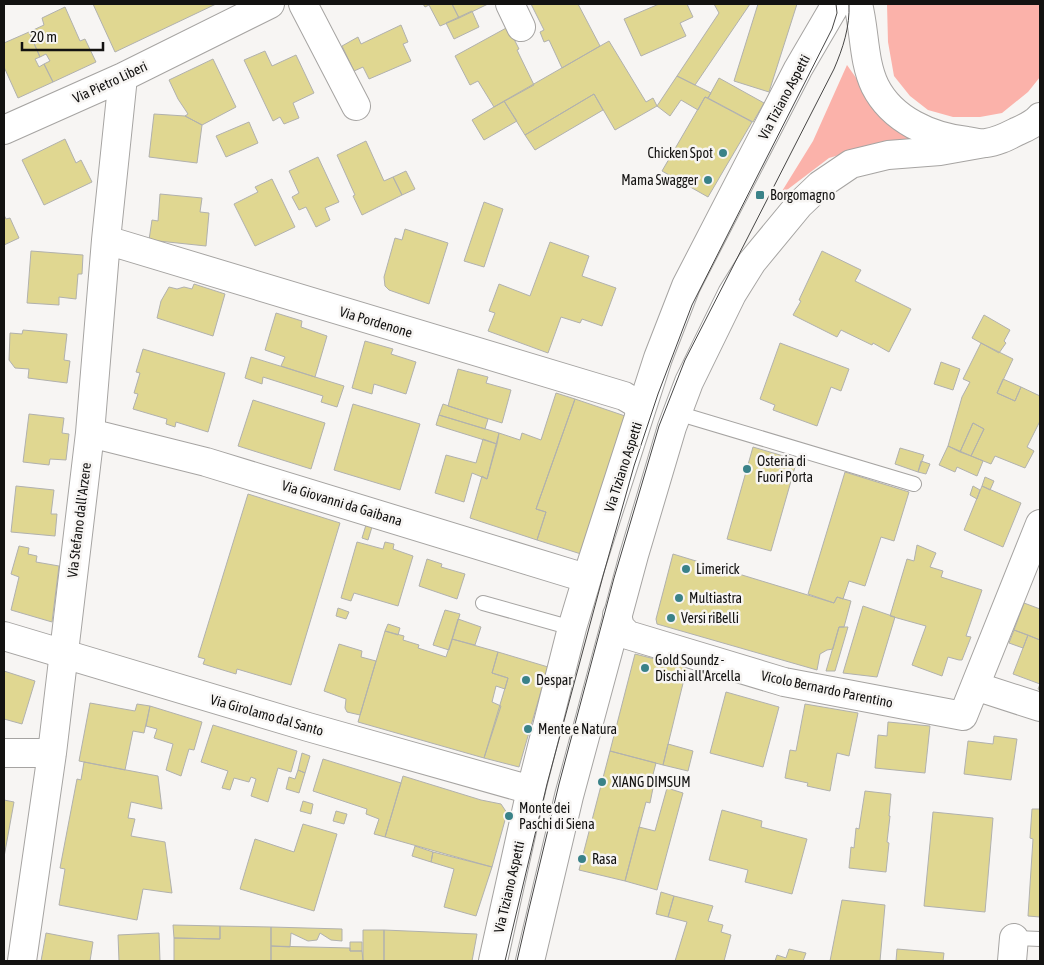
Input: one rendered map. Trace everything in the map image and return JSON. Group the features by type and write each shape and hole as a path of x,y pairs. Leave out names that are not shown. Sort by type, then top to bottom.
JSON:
{"street":[{"name":"Via Pietro Liberi","path":"4,130 123,77 270,4"},
{"path":"304,4 356,106"},
{"name":"Via Tiziano Aspetti","path":"493,961 531,790 572,628 658,358 686,286 798,69 836,4"},
{"path":"858,4 868,63 876,87 891,108 908,122 930,133 951,139 985,143"},
{"name":"Via Stefano dall'Arzere","path":"22,961 52,753 90,433 106,240 123,77"},
{"path":"530,961 568,796 617,615 677,413 689,382 732,294 752,262 799,205 820,185 851,164 888,154 940,151 985,143 1002,139 1038,123"},
{"name":"Via Pordenone","path":"106,240 624,396 636,403 640,412"},
{"name":"Via Giovanni da Gaibana","path":"90,433 206,462 575,574 582,579 584,587"},
{"name":"Vicolo Bernardo Parentino","path":"617,615 620,627 628,635 784,682 963,716 1040,524"},
{"name":"Via Girolamo dal Santo","path":"4,636 308,727 531,790"},
{"path":"976,686 1040,706"},
{"path":"4,754 52,753"}],"lane":[{"path":"677,413 914,484"},
{"path":"483,603 572,628"}],"shaded area":[{"path":"887,4 1040,4 1040,77 1028,92 1002,113 980,117 953,117 928,110 910,96 894,76 888,42"},
{"path":"847,65 859,82 916,139 870,146 829,158 779,196 813,141"}],"building":[{"path":"93,4 216,4 115,52"},
{"path":"423,4 452,4 459,18 440,26 429,5 425,7"},
{"path":"452,4 488,4 459,18"},
{"path":"531,4 578,4 600,46 562,68 549,40 544,42 540,32 544,30"},
{"path":"659,4 687,4 693,17 680,23 686,36 641,56 624,19"},
{"path":"714,4 750,4 695,85 677,76 719,13"},
{"path":"758,4 797,4 769,92 734,81"},
{"path":"65,7 80,41 85,39 96,62 53,82 44,64 50,61 46,54 40,57 29,32 44,25 42,18"},
{"path":"472,11 479,27 454,39 446,23"},
{"path":"401,25 408,42 403,44 411,61 369,79 363,67 354,71 342,46 358,37 361,44"},
{"path":"508,27 534,85 494,107 478,81 470,85 455,56"},
{"path":"29,32 40,57 35,59 39,67 44,64 53,82 18,98 4,67 4,43"},
{"path":"609,41 646,102 653,98 657,106 615,130 594,94 525,135 504,101"},
{"path":"265,51 272,66 296,55 314,93 293,103 299,118 284,124 280,117 273,121 244,60"},
{"path":"213,59 236,107 202,125 185,116 188,114 169,80"},
{"path":"677,76 711,93 708,98 705,97 698,110 681,100 670,116 657,106"},
{"path":"719,78 764,103 753,122 708,98"},
{"path":"594,94 603,110 535,150 525,135"},
{"path":"705,97 752,122 708,197 662,171"},
{"path":"504,101 517,121 484,140 472,120"},
{"path":"154,114 185,116 202,125 197,163 149,157"},
{"path":"249,122 258,143 226,157 216,136"},
{"path":"65,139 76,163 81,160 92,182 44,205 22,160"},
{"path":"366,141 384,181 393,177 402,195 362,215 337,155"},
{"path":"318,157 339,202 325,208 330,220 316,227 306,207 299,210 292,197 299,193 289,171"},
{"path":"406,171 415,189 402,195 393,177"},
{"path":"272,179 295,227 255,246 234,204 258,192 255,187"},
{"path":"160,194 202,198 200,212 209,213 206,246 149,240 152,220 158,221"},
{"path":"484,202 503,209 484,267 464,261"},
{"path":"4,215 6,219 10,218 19,238 4,245"},
{"path":"405,229 448,243 429,304 389,290 385,286 384,277 395,238 402,240"},
{"path":"550,242 589,256 582,276 616,288 602,326 582,319 580,323 561,317 548,353 488,331 495,313 489,311 499,284 530,296"},
{"path":"31,251 83,255 82,274 78,274 76,299 59,297 59,305 27,303"},
{"path":"822,251 861,270 855,281 911,309 889,352 873,343 872,345 841,330 837,337 793,315 801,301 799,300"},
{"path":"194,284 225,294 213,336 157,318 161,301 169,287 192,289"},
{"path":"276,313 302,321 301,327 327,336 315,377 281,366 285,357 265,350"},
{"path":"984,315 1010,330 1004,341 1006,343 999,353 972,338"},
{"path":"23,330 67,334 64,360 70,361 67,383 28,378 29,369 15,368 9,360 10,333 22,334"},
{"path":"365,341 393,349 391,354 416,362 406,394 374,384 372,394 352,388"},
{"path":"780,343 849,369 841,391 831,387 817,426 773,410 775,405 760,399"},
{"path":"981,343 1013,359 997,393 1015,401 1021,387 1040,396 1040,421 1027,447 1034,451 1025,468 995,456 991,464 971,456 984,429 973,423 960,452 948,446 962,397 970,382 963,379"},
{"path":"143,349 225,373 208,432 176,422 175,427 166,424 167,419 133,409 138,394 134,393 140,373 136,372"},
{"path":"251,357 344,386 337,407 321,402 323,396 263,377 262,384 245,378"},
{"path":"941,362 960,369 953,390 934,384"},
{"path":"458,369 488,377 486,383 511,390 502,423 448,406"},
{"path":"1003,379 1021,387 1015,401 997,393"},
{"path":"556,393 575,399 536,509 546,512 537,540 470,518 482,476 487,479 499,433 520,440 522,433 541,440"},
{"path":"575,399 628,417 581,554 537,540 546,512 536,509"},
{"path":"253,400 325,423 311,469 238,446"},
{"path":"353,404 420,424 400,490 334,470"},
{"path":"443,404 488,419 485,429 439,415"},
{"path":"29,414 64,418 62,433 69,434 66,460 50,459 49,465 23,462"},
{"path":"439,415 499,433 497,444 436,425"},
{"path":"973,423 984,429 971,456 960,452"},
{"path":"483,439 497,444 487,479 472,473 464,502 435,493 446,455 476,463"},
{"path":"948,446 983,461 977,476 957,467 955,472 939,465"},
{"path":"753,447 797,460 771,551 727,539"},
{"path":"900,448 924,455 918,472 895,464"},
{"path":"921,461 930,464 926,474 918,472"},
{"path":"845,472 909,492 894,541 881,537 865,586 849,581 843,599 837,597 834,603 808,594"},
{"path":"985,477 994,481 990,490 982,486"},
{"path":"16,486 54,490 51,514 57,514 55,536 11,532"},
{"path":"973,486 980,490 977,499 970,495"},
{"path":"982,486 1021,503 1003,547 964,530"},
{"path":"248,494 340,523 291,685 237,669 236,674 203,664 205,659 198,657"},
{"path":"366,525 372,527 368,540 362,538"},
{"path":"357,542 383,549 385,542 394,544 393,549 413,556 398,606 354,593 351,601 341,598"},
{"path":"917,545 936,553 930,567 943,571 941,577 982,590 966,636 971,637 962,660 948,657 942,676 912,665 926,626 890,616 907,559 914,561"},
{"path":"19,546 29,548 28,554 37,556 36,562 59,566 52,622 11,610 19,577 11,574"},
{"path":"673,554 834,603 837,597 851,601 844,627 839,627 833,649 820,654 817,670 657,624 656,619"},
{"path":"427,559 442,564 441,567 465,574 457,599 419,586"},
{"path":"1024,603 1040,609 1040,640 1014,630"},
{"path":"863,606 895,617 877,677 843,673"},
{"path":"338,608 349,612 346,619 336,616"},
{"path":"445,610 460,614 449,650 433,645"},
{"path":"458,619 481,627 475,645 452,639"},
{"path":"388,624 400,628 398,635 385,631"},
{"path":"839,627 848,627 835,671 826,671"},
{"path":"1014,630 1028,635 1023,648 1009,643"},
{"path":"385,631 404,636 403,640 419,645 418,648 446,657 452,639 498,652 492,673 508,678 505,689 496,686 492,702 501,706 484,758 358,722"},
{"path":"1028,635 1040,640 1040,684 1013,674"},
{"path":"339,644 362,651 361,657 376,661 360,715 347,712 345,708 346,699 324,691"},
{"path":"498,652 548,667 519,767 484,758 508,678 492,673"},
{"path":"635,654 687,667 663,765 610,751"},
{"path":"4,671 35,681 22,724 4,719"},
{"path":"726,692 779,707 763,767 710,753"},
{"path":"90,703 135,711 137,704 150,706 144,733 133,731 125,770 79,761"},
{"path":"805,704 858,713 849,756 837,753 830,791 807,786 808,783 785,778 790,750 796,751"},
{"path":"150,706 202,722 194,750 189,749 181,776 166,770 173,744 154,738 157,729 146,726"},
{"path":"888,722 930,726 925,773 875,768 878,735 887,736"},
{"path":"213,725 297,751 291,772 278,768 268,802 251,796 256,779 251,777 249,782 234,778 230,790 222,788 228,771 201,762"},
{"path":"994,736 1017,739 1011,780 964,774 968,741 993,744"},
{"path":"668,744 693,751 688,771 663,765"},
{"path":"610,751 656,763 651,782 654,783 650,803 646,802 625,881 579,870"},
{"path":"302,753 310,756 305,773 298,770"},
{"path":"323,759 401,783 385,837 374,834 379,819 366,814 367,809 313,791"},
{"path":"84,762 158,776 162,809 131,802 128,818 135,819 131,836 165,842 172,893 143,889 137,920 59,905 65,869 60,868 77,779 81,780"},
{"path":"298,770 305,773 299,793 286,789 289,777 295,779"},
{"path":"403,776 481,800 501,804 507,813 492,867 385,837"},
{"path":"667,788 683,793 657,890 625,881 639,827 655,831"},
{"path":"865,791 891,794 886,872 849,868 851,847 854,848 856,828 859,829"},
{"path":"4,800 14,802 4,857"},
{"path":"303,801 313,804 311,814 300,811"},
{"path":"1032,809 1040,809 1040,917 1028,916 1033,839 1030,838"},
{"path":"722,810 762,821 761,827 807,839 792,894 745,882 748,870 709,860"},
{"path":"336,811 347,814 344,824 333,821"},
{"path":"933,812 993,818 985,912 924,906"},
{"path":"303,824 337,834 314,911 240,889 255,839 294,852"},
{"path":"415,846 433,852 431,862 412,856"},
{"path":"433,852 492,867 476,916 444,907 454,869 431,862"},
{"path":"661,892 674,896 668,917 656,914"},
{"path":"674,896 713,906 708,921 723,925 721,932 731,935 724,961 675,961 687,922 668,917"},
{"path":"842,900 885,905 880,961 830,961"},
{"path":"173,925 220,926 220,939 174,938"},
{"path":"220,926 271,927 271,961 174,961 174,938 220,939"},
{"path":"271,927 342,929 342,941 331,940 320,933 317,940 308,941 291,933 290,947 271,946"},
{"path":"363,930 384,930 384,961 363,961"},
{"path":"384,930 477,934 472,961 384,961"},
{"path":"46,933 93,942 90,961 41,961"},
{"path":"159,933 160,961 119,961 118,935"},
{"path":"350,942 362,942 362,951 350,951"},
{"path":"271,946 350,948 350,951 362,951 363,961 271,961"},
{"path":"789,949 806,953 803,961 775,961 777,955 786,958"},
{"path":"897,949 944,953 943,961 896,961"}],"tram line":[{"path":"505,961 547,784 603,576 634,466 658,394 692,305 832,29 837,13 836,4"},
{"path":"517,961 559,784 614,578 659,426 685,360 834,69 845,37 849,4"}],"place":[{"name":"Chicken Spot","path":"723,153"},
{"name":"Mama Swagger","path":"708,180"},
{"name":"Borgomagno","path":"760,195"},
{"name":"Osteria di Fuori Porta","path":"747,469"},
{"name":"Limerick","path":"686,569"},
{"name":"Multiastra","path":"679,598"},
{"name":"Versi riBelli","path":"671,618"},
{"name":"Gold Soundz - Dischi all'Arcella","path":"645,668"},
{"name":"Despar","path":"526,680"},
{"name":"Mente e Natura","path":"528,729"},
{"name":"XIANG DIMSUM","path":"602,782"},
{"name":"Monte dei Paschi di Siena","path":"509,816"},
{"name":"Rasa","path":"582,859"}]}
